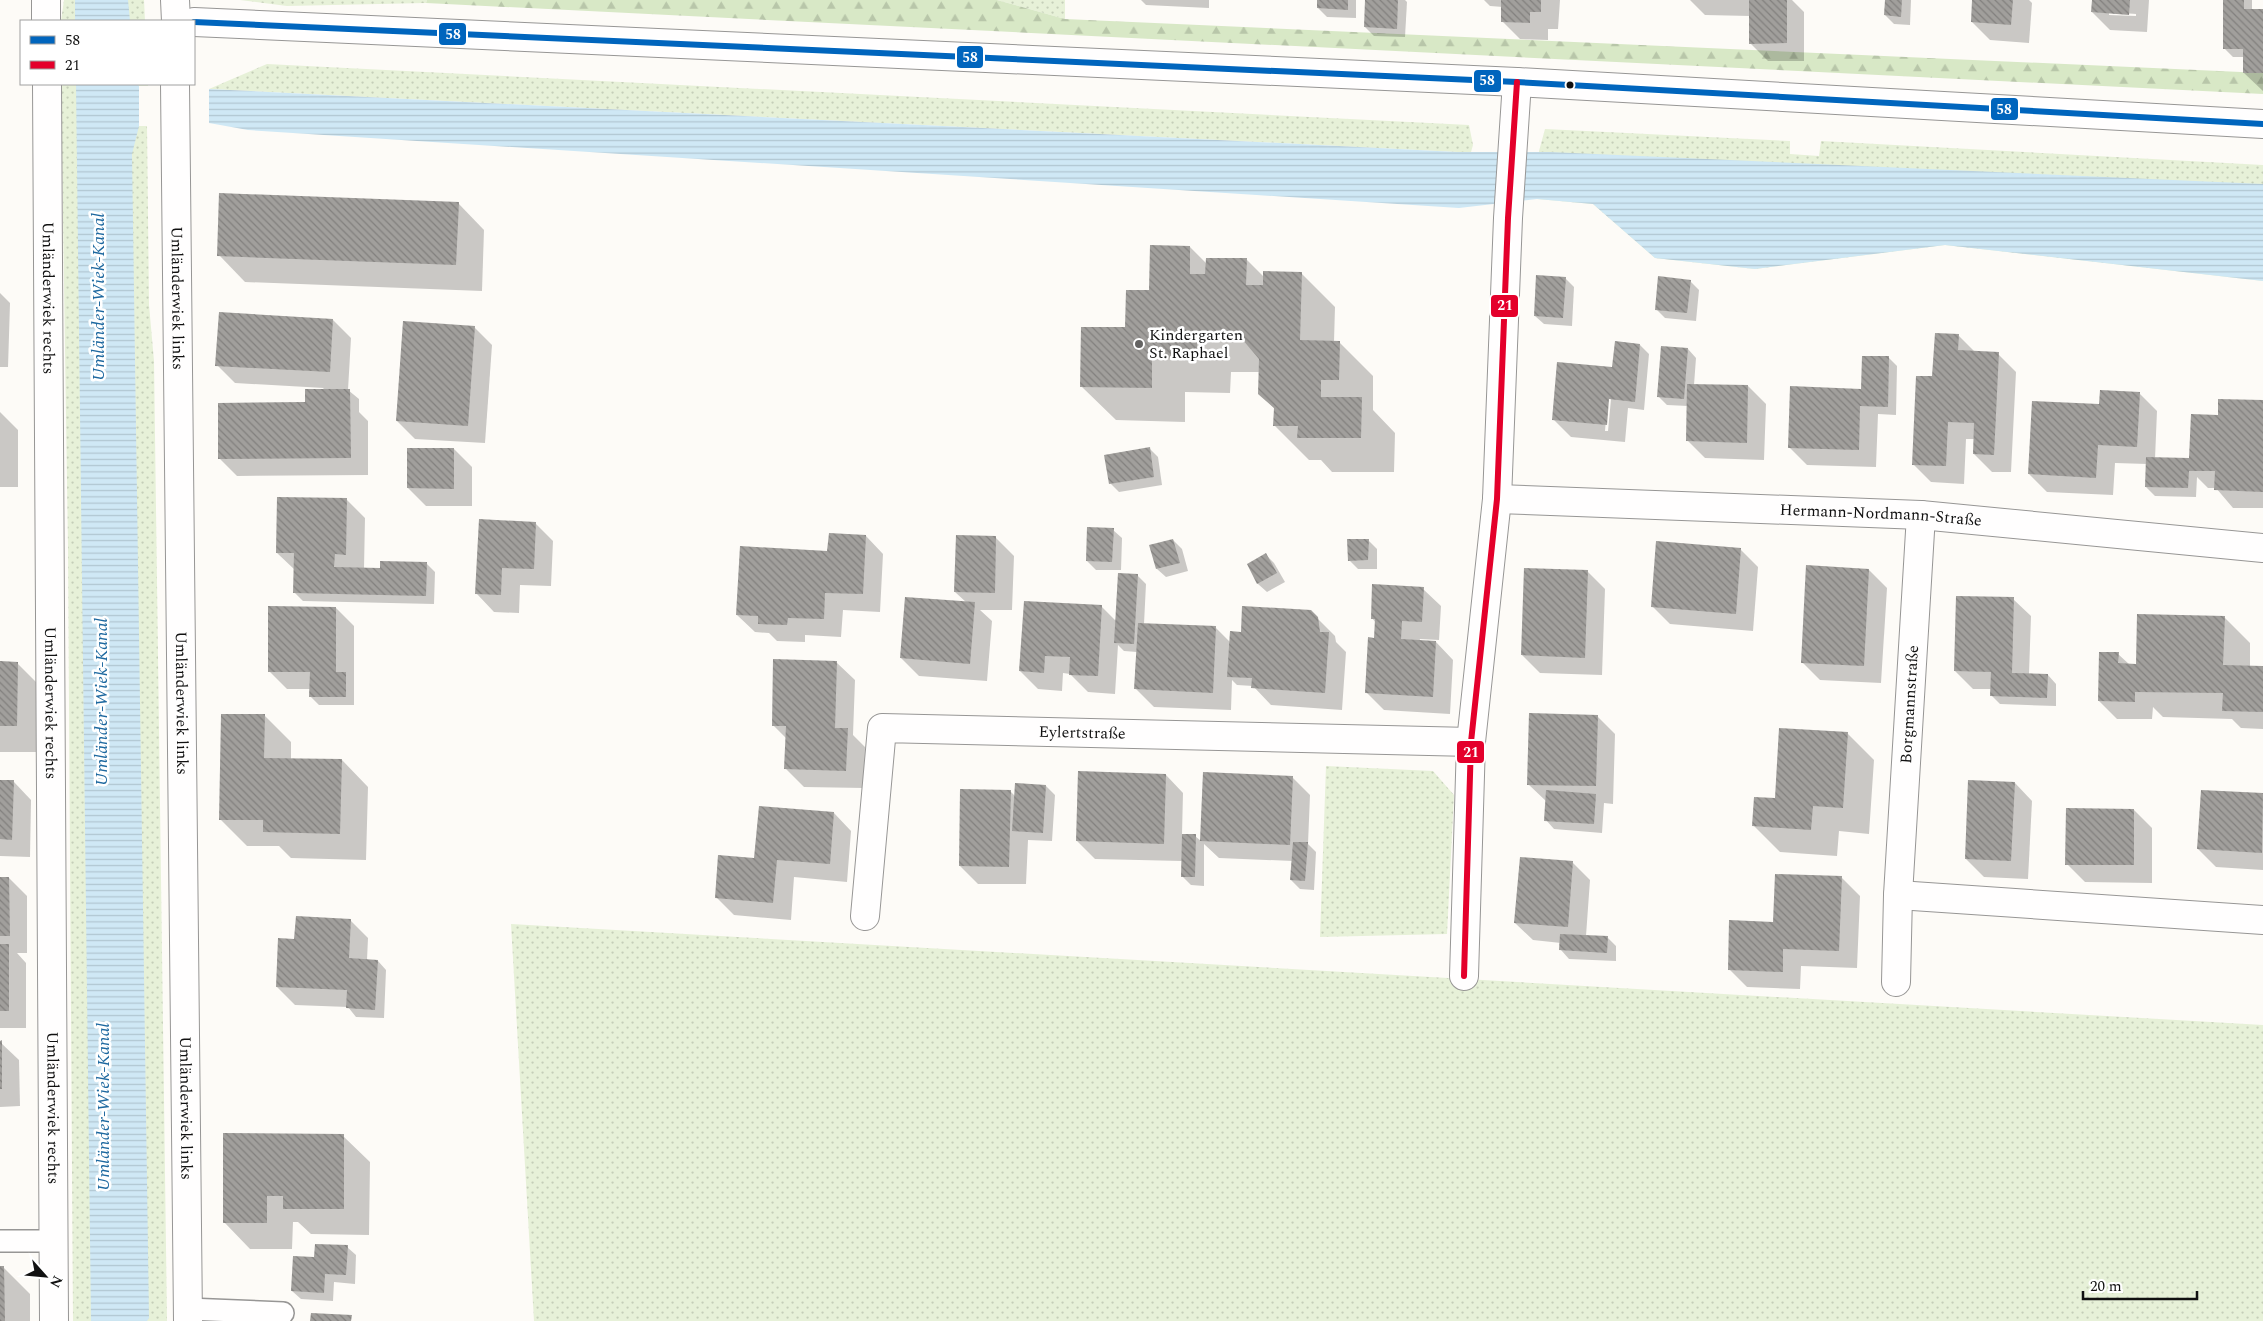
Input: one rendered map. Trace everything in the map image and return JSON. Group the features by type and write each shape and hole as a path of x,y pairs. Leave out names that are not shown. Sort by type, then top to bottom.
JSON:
{"street":[{"path":"46,0 46,20"},
{"path":"175,0 176,20"},
{"path":"195,22 1517,82 2263,124"},
{"path":"1464,976 1471,742 1497,499 1508,218 1517,82"},
{"name":"Umländerwiek rechts","path":"47,85 54,1321"},
{"name":"Umländerwiek links","path":"175,85 188,1315"},
{"name":"Hermann-Nordmann-Straße","path":"1497,499 1921,515 2263,548"},
{"name":"Borgmannstraße","path":"1896,982 1898,895 1921,515"},
{"name":"Eylertstraße","path":"866,916 882,728 1471,742"},
{"path":"1898,895 2263,920"}],"lane":[{"path":"0,1240 54,1241"},
{"path":"188,1315 283,1313"}],"green space":[{"path":"64,0 144,0 145,20 61,20"},
{"path":"240,0 427,0 426,3 287,6"},
{"path":"427,0 997,0 1065,19 2263,73 2263,94 426,3"},
{"path":"997,0 1065,0 1065,19"},
{"path":"267,64 1469,125 1473,145 1471,152 1457,152 209,89"},
{"path":"61,85 148,85 139,86 139,126 147,126 149,305 154,361 167,1321 73,1321 68,547"},
{"path":"1545,129 1790,141 1790,154 1819,156 1821,141 2263,165 2263,281 1945,245 1755,269 1655,258 1593,204 1537,199 1539,151"},
{"path":"1326,766 1433,771 1454,795 1447,934 1320,937"},
{"path":"511,924 2263,1025 2263,1321 534,1321"}],"water":[{"path":"75,0 128,0 130,20 75,20"},
{"name":"Umländer-Wiek-Kanal","path":"76,85 138,85 139,126 132,154 149,1318 147,1321 91,1321"},
{"path":"209,89 1457,152 1550,152 2263,184 2263,281 1945,245 1755,269 1655,258 1593,204 1537,199 1459,208 248,130 209,123"}],"building":[{"path":"1317,0 1348,0 1348,10 1317,8"},
{"path":"1365,0 1398,0 1397,29 1364,27"},
{"path":"1501,0 1541,0 1541,12 1530,12 1530,23 1501,22"},
{"path":"1749,0 1787,0 1787,43 1749,44"},
{"path":"1885,0 1902,0 1901,17 1884,15"},
{"path":"1972,0 2013,0 2011,25 1971,22"},
{"path":"2092,0 2130,0 2129,15 2091,12"},
{"path":"2223,0 2244,0 2244,9 2263,9 2263,73 2243,73 2243,49 2223,49"},
{"path":"219,193 459,202 456,265 217,256"},
{"name":"Kindergarten St. Raphael","path":"1150,245 1190,246 1190,274 1205,274 1206,258 1247,258 1246,285 1263,285 1263,271 1302,272 1300,340 1340,341 1339,380 1321,380 1321,397 1362,397 1361,438 1297,438 1298,426 1273,426 1274,408 1258,394 1259,359 1242,339 1197,338 1197,359 1152,358 1152,388 1080,387 1081,327 1125,327 1126,290 1149,290"},
{"path":"1536,275 1566,277 1563,318 1534,316"},
{"path":"1658,276 1691,280 1687,313 1655,310"},
{"path":"219,312 333,319 330,372 215,366"},
{"path":"403,321 475,326 468,426 396,421"},
{"path":"1935,333 1959,334 1958,350 1999,352 1994,455 1973,454 1974,423 1948,422 1946,466 1912,465 1916,376 1932,376"},
{"path":"1615,341 1640,344 1635,402 1609,399 1607,425 1552,420 1557,362 1612,367"},
{"path":"1661,346 1688,348 1684,399 1657,397"},
{"path":"1862,356 1889,356 1888,407 1860,406 1859,450 1788,448 1790,386 1861,389"},
{"path":"1687,384 1748,385 1747,443 1686,441"},
{"path":"305,389 350,389 351,458 218,459 218,403 305,402"},
{"path":"2100,390 2140,392 2137,447 2098,445 2096,478 2028,474 2032,401 2099,404"},
{"path":"2218,399 2263,400 2263,492 2214,490 2215,471 2189,471 2188,488 2145,487 2146,457 2189,458 2191,414 2218,415"},
{"path":"1150,447 1154,477 1109,484 1104,455"},
{"path":"407,448 454,448 454,489 407,488"},
{"path":"277,497 347,498 346,555 335,554 334,567 380,568 380,561 427,562 426,596 293,593 294,553 276,553"},
{"path":"479,519 536,522 534,569 502,568 501,595 475,594"},
{"path":"1087,527 1114,528 1112,562 1086,561"},
{"path":"829,533 866,535 863,594 825,593 824,619 788,618 787,625 758,624 758,616 736,615 740,546 827,551"},
{"path":"956,535 996,536 995,593 954,592"},
{"path":"1173,539 1180,563 1156,569 1149,545"},
{"path":"1347,539 1369,539 1368,560 1348,561"},
{"path":"1656,541 1741,548 1736,614 1651,607"},
{"path":"1266,553 1277,573 1257,584 1247,564"},
{"path":"1806,565 1869,569 1864,666 1801,663"},
{"path":"1524,568 1588,570 1585,658 1521,655"},
{"path":"1118,573 1138,574 1134,644 1114,643"},
{"path":"1372,584 1424,587 1422,622 1402,621 1401,639 1436,641 1433,697 1365,693 1368,637 1374,638 1375,619 1371,619"},
{"path":"1956,596 2014,597 2012,673 2048,674 2047,698 1990,696 1991,672 1954,671"},
{"path":"905,597 975,602 970,664 900,658"},
{"path":"1024,601 1102,605 1098,676 1069,675 1070,657 1045,656 1044,673 1019,671"},
{"path":"268,606 336,607 336,672 346,672 346,697 309,697 310,672 268,672"},
{"path":"1242,606 1311,610 1318,617 1320,632 1329,632 1325,693 1251,688 1252,678 1227,677 1230,631 1241,632"},
{"path":"2137,614 2225,616 2223,665 2263,666 2263,712 2222,711 2223,693 2135,692 2135,702 2098,701 2099,652 2119,652 2118,663 2136,664"},
{"path":"1138,623 1216,626 1213,693 1134,689"},
{"path":"773,659 837,661 835,728 848,728 846,771 784,769 786,726 772,726"},
{"path":"0,661 18,662 17,726 0,726"},
{"path":"1529,713 1598,715 1596,786 1527,785"},
{"path":"221,714 265,714 264,758 342,759 340,834 263,832 263,820 219,820"},
{"path":"1779,728 1848,732 1843,808 1813,806 1811,830 1752,826 1754,797 1775,798"},
{"path":"1078,771 1166,774 1164,844 1076,841"},
{"path":"1203,772 1293,776 1290,845 1200,841"},
{"path":"0,780 14,780 12,840 0,839"},
{"path":"1968,780 2015,782 2011,861 1965,859"},
{"path":"1015,783 1046,785 1043,833 1012,831"},
{"path":"960,789 1011,790 1009,867 959,866"},
{"path":"1546,790 1596,794 1594,824 1544,821"},
{"path":"2201,790 2263,793 2262,853 2197,849"},
{"path":"759,806 834,812 830,864 777,860 773,903 715,898 718,855 754,858"},
{"path":"2066,808 2134,809 2134,865 2065,865"},
{"path":"1182,834 1196,834 1195,877 1181,877"},
{"path":"1293,842 1308,842 1305,881 1290,880"},
{"path":"1520,857 1573,861 1568,927 1514,923"},
{"path":"1775,874 1842,876 1839,951 1783,949 1783,972 1728,970 1729,920 1773,922"},
{"path":"0,877 9,877 10,936 0,936"},
{"path":"296,916 351,919 349,958 378,960 375,1010 346,1008 347,990 276,987 278,938 294,939"},
{"path":"1560,934 1608,936 1607,953 1559,950"},
{"path":"0,944 9,944 9,1011 0,1011"},
{"path":"2,1040 2,1089 0,1089 0,1041"},
{"path":"223,1133 344,1134 344,1209 283,1209 283,1196 267,1196 267,1223 223,1223"},
{"path":"315,1244 348,1245 346,1275 325,1274 324,1293 291,1291 293,1256 314,1257"},
{"path":"0,1266 4,1266 5,1321 0,1321"},
{"path":"311,1313 352,1315 351,1321 310,1321"}],"transit line":[{"name":"58","path":"195,22 1517,82 2263,124"},
{"name":"21","path":"1464,976 1471,742 1497,499 1508,218 1517,82"}],"place":[{"name":"Kindergarten St. Raphael","path":"1139,344"}]}
